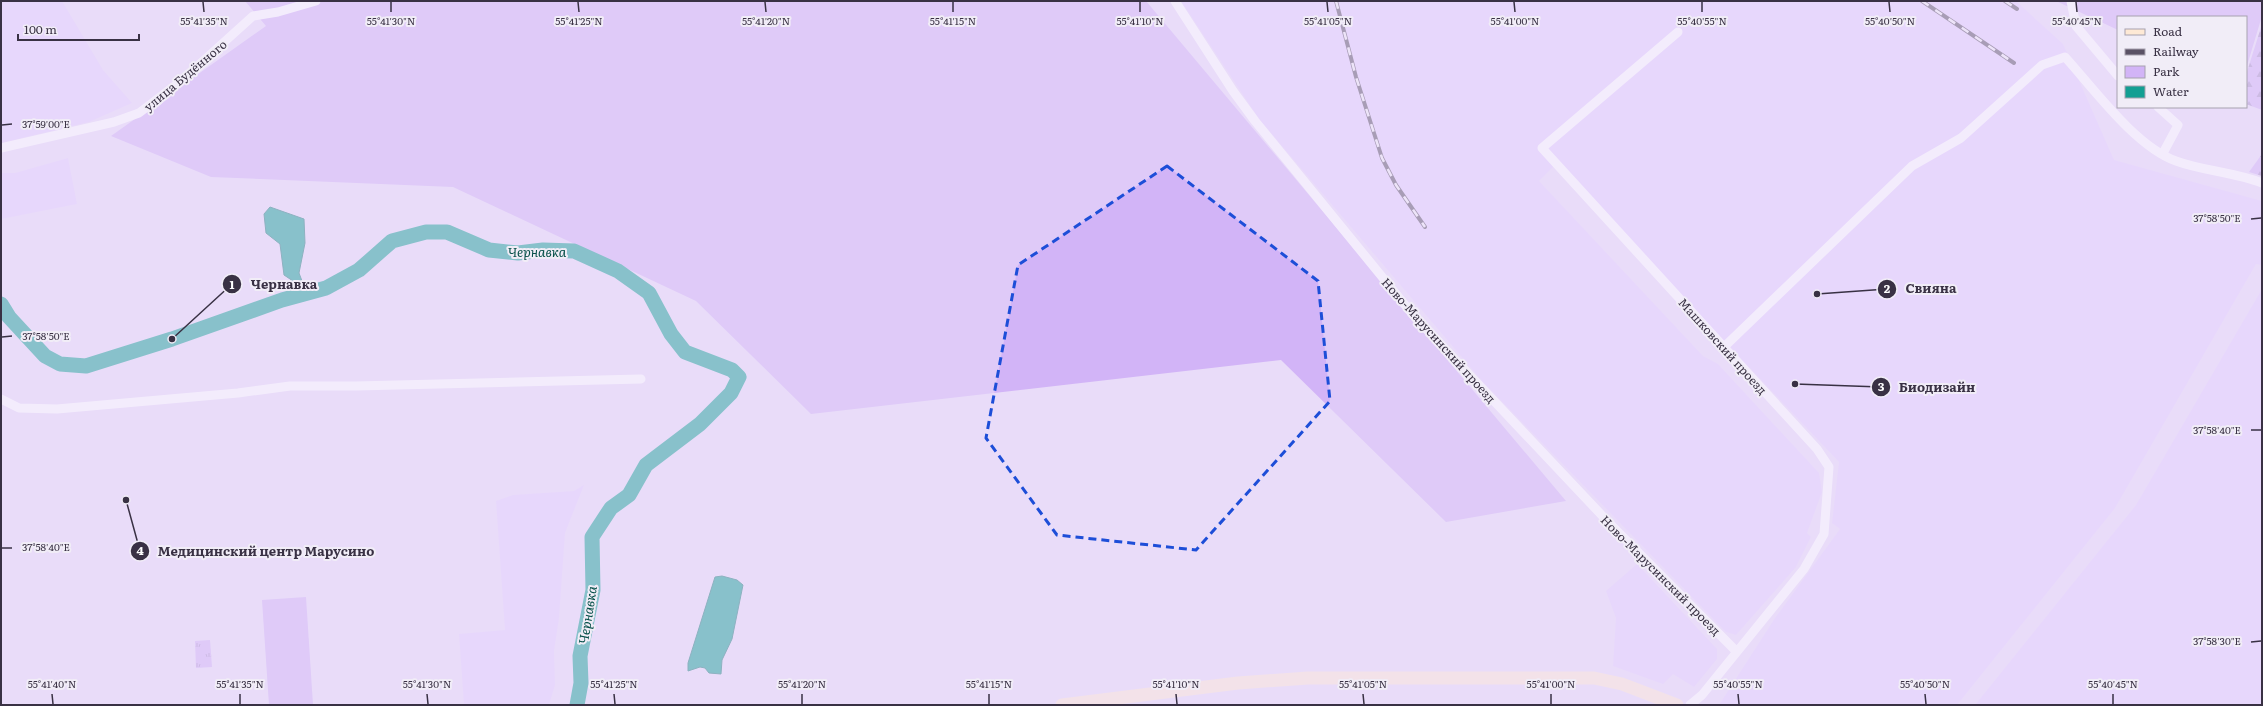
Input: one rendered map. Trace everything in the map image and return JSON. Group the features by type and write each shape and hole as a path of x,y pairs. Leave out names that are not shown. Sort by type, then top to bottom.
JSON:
{"street":[{"name":"улица Будённого","path":"1,148 114,122 139,113 181,81 254,16 278,12 316,1"},
{"name":"Ново-Марусинский проезд","path":"1175,1 1233,91 1255,121 1414,316 1611,525 1736,651"},
{"path":"2071,1 2076,26 2117,75"},
{"name":"Машковский проезд","path":"1678,32 1542,148 1818,449 1829,467 1824,534 1804,569 1736,651 1702,695 1690,705"},
{"path":"1724,347 1912,166 1961,138 2042,65 2065,57 2136,136 2175,161 2245,176 2262,183"},
{"path":"2159,108 2178,125 2163,153"},
{"path":"1,399 19,408 57,409 310,384 356,386 641,379"},
{"path":"1062,705 1238,683 1346,677 1594,678 1622,684 1677,705"}],"highlighted area":[{"path":"1167,166 1318,281 1330,401 1196,550 1057,535 986,438 1018,265"}],"shaded area":[{"path":"1,1 62,1 103,70 132,103 89,122 1,143"},
{"path":"1181,1 2016,1 2063,44 2114,160 2262,201 2262,265 2256,264 2115,508 1957,705 1719,705 1775,618 1840,529 1832,523 1839,462 1556,164 1539,181 1703,356 1718,364 1819,473 1822,492 1807,533 1811,537 1796,567 1736,635 1726,632 1483,382 1259,119"},
{"path":"68,158 77,204 1,219 1,173 15,173"},
{"path":"2262,289 2262,705 1975,705 2136,505"},
{"path":"584,485 565,533 559,618 554,651 555,685 549,705 464,705 459,634 505,630 496,501 513,495 574,491"},
{"path":"1637,564 1717,649 1717,659 1694,687 1673,674 1663,684 1613,666 1616,618 1606,591"}],"green space":[{"path":"245,1 1146,1 1566,501 1446,522 1281,360 811,414 696,301 453,187 211,177 111,136 266,26"},
{"path":"2056,1 2262,1 2262,16 2247,66 2247,16 2117,16 2117,30"},
{"path":"2262,24 2262,110 2247,104 2247,72"},
{"path":"2262,154 2262,176 2249,172"},
{"path":"306,597 313,705 269,705 262,600"},
{"path":"210,640 212,667 196,668 195,641"}],"water":[{"path":"270,207 304,219 305,243 299,273 305,289 296,290 296,283 284,275 280,244 266,233 264,214"},
{"path":"722,576 737,580 743,585 732,639 722,660 721,674 709,673 705,668 700,667 688,671 688,663 715,577"}],"waterway":[{"name":"Чернавка","path":"1,304 9,317 45,356 60,364 86,366 172,339 282,300 326,288 359,270 392,241 426,232 447,232 489,250 518,253 543,250 574,251 618,271 649,293 671,334 685,352 732,370 739,377 731,393 700,424 646,465 629,495 611,508 592,537 593,590 580,656 581,683 577,705"}],"railway":[{"path":"1336,1 1356,77 1382,158 1396,185 1425,227"},
{"path":"1922,1 2014,63"},
{"path":"2005,1 2017,9"}],"place":[{"name":"Свияна","path":"1817,294"},
{"name":"Чернавка","path":"172,339"},
{"name":"Биодизайн","path":"1795,384"},
{"name":"Медицинский центр Марусино","path":"126,500"}]}
